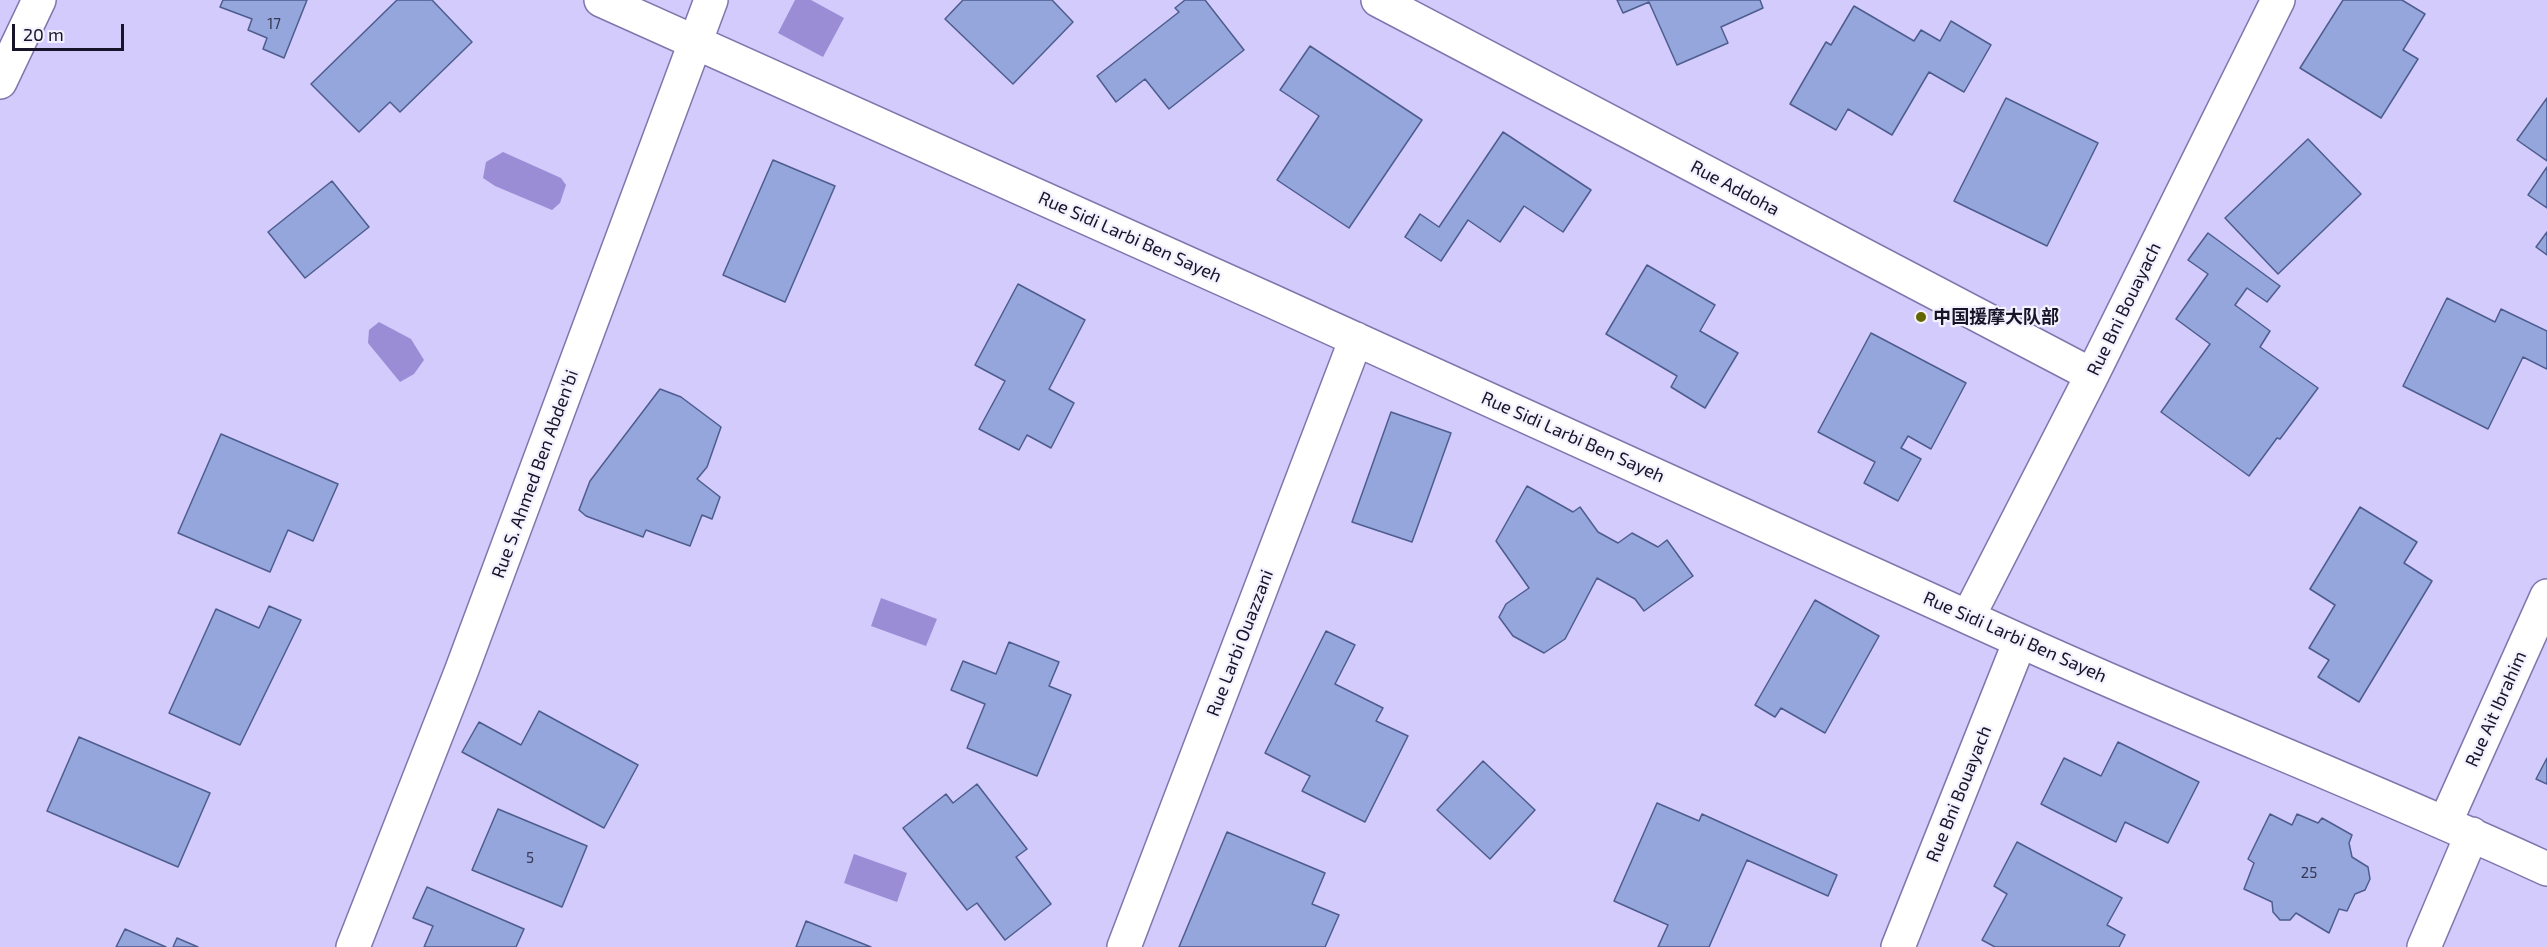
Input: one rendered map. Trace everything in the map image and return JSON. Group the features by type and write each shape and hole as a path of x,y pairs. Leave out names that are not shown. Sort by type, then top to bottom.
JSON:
{"street":[{"path":"0,81 39,0"},
{"name":"Rue Sidi Larbi Ben Sayeh","path":"601,0 1356,339 2020,641 2458,828 2547,869"},
{"name":"Rue S. Ahmed Ben Abden'bi","path":"353,947 461,672 711,0"},
{"name":"Rue Addoha","path":"1378,0 2092,375"},
{"name":"Rue Bni Bouayach","path":"1968,617 2092,375 2278,0"},
{"name":"Rue Larbi Ouazzani","path":"1124,947 1356,339"},
{"name":"Rue Ait Ibrahim","path":"2424,947 2458,828 2547,596"},
{"name":"Rue Bni Bouayach","path":"1898,947 2020,641"}],"shaded area":[{"path":"795,0 811,0 844,18 823,57 778,33"},
{"path":"503,152 561,178 566,185 560,203 552,210 495,186 483,178 486,162"},
{"path":"379,322 411,339 424,360 414,374 400,382 368,343 369,330"},
{"path":"881,598 937,619 926,646 871,626"},
{"path":"854,854 907,873 897,902 844,883"}],"building":[{"path":"223,0 307,0 284,58 263,49 267,38 248,30 252,19 220,7"},
{"path":"397,0 432,0 472,42 400,112 390,102 359,132 311,84"},
{"path":"963,0 1052,0 1073,22 1013,84 945,19"},
{"path":"1185,0 1205,0 1244,50 1169,109 1145,79 1116,102 1097,76 1179,12 1175,8"},
{"path":"1617,0 1760,0 1763,8 1721,27 1728,43 1677,65 1649,2 1623,13"},
{"path":"2343,0 2402,0 2425,14 2403,50 2418,59 2381,118 2300,68"},
{"path":"1854,6 1914,41 1921,30 1940,41 1951,21 1991,45 1964,92 1929,72 1892,135 1848,109 1836,130 1790,104 1826,42 1831,45"},
{"path":"1310,46 1422,120 1349,228 1277,180 1319,116 1280,90"},
{"path":"2006,98 2098,143 2047,246 1954,201"},
{"path":"2547,98 2547,161 2517,140"},
{"path":"1503,132 1591,190 1563,232 1524,206 1500,242 1468,220 1441,261 1405,237 1420,214 1439,227"},
{"path":"2308,139 2361,194 2278,274 2225,218"},
{"path":"773,160 835,186 785,302 723,275"},
{"path":"2547,167 2547,208 2528,195"},
{"path":"332,181 369,227 305,278 268,232"},
{"path":"2547,232 2547,255 2536,247"},
{"path":"2208,233 2280,286 2267,302 2247,288 2235,305 2270,331 2260,347 2318,388 2249,476 2161,412 2210,344 2176,319 2208,274 2188,260"},
{"path":"1647,265 1715,305 1700,331 1738,353 1705,408 1671,387 1677,376 1606,334"},
{"path":"1018,284 1085,320 1049,389 1074,403 1051,448 1027,435 1019,450 979,429 1005,381 975,365"},
{"path":"2447,298 2495,322 2501,309 2547,331 2547,369 2523,357 2488,429 2403,386"},
{"path":"1871,333 1966,383 1931,449 1908,436 1901,448 1921,459 1898,501 1864,483 1875,462 1818,432"},
{"path":"660,389 681,397 721,427 707,467 697,479 720,497 712,519 702,515 690,546 646,530 643,537 586,516 579,510 590,481"},
{"path":"1391,412 1451,433 1412,542 1352,522"},
{"path":"221,434 338,484 313,541 288,530 270,572 178,533"},
{"path":"1527,486 1573,512 1580,507 1598,532 1618,543 1632,533 1658,547 1667,540 1693,576 1644,611 1635,599 1597,578 1565,639 1544,653 1513,636 1499,617 1506,604 1529,588 1496,541"},
{"path":"2360,507 2417,542 2404,563 2432,581 2359,702 2318,677 2329,660 2309,648 2335,605 2310,589"},
{"path":"1815,600 1879,636 1825,733 1781,708 1775,717 1755,705"},
{"path":"269,606 301,620 240,745 169,713 216,609 259,628"},
{"path":"1326,631 1355,645 1335,684 1383,708 1376,721 1408,736 1365,822 1302,791 1310,776 1265,753"},
{"path":"1009,642 1059,662 1049,686 1071,695 1037,776 967,748 985,704 951,690 963,661 996,674"},
{"path":"539,711 638,765 604,828 462,752 479,722 521,745"},
{"path":"79,737 210,793 178,867 47,811"},
{"path":"2118,742 2199,782 2168,843 2125,822 2116,842 2041,804 2064,758 2101,776"},
{"path":"2547,758 2547,784 2536,779"},
{"path":"1483,761 1535,810 1490,859 1437,810"},
{"path":"977,784 1027,849 1016,857 1051,904 1005,940 977,903 967,910 903,828 946,794 953,803"},
{"path":"1657,803 1699,821 1702,814 1837,875 1828,896 1747,860 1709,947 1658,947 1668,925 1614,901"},
{"path":"498,809 587,846 562,907 472,870"},
{"path":"2270,814 2292,825 2297,814 2318,823 2322,818 2352,835 2349,843 2352,857 2368,867 2370,879 2365,890 2355,894 2347,911 2339,909 2329,933 2296,913 2290,920 2280,920 2273,912 2272,902 2244,889 2254,863 2248,859"},
{"path":"1227,832 1325,873 1312,904 1339,915 1325,947 1179,947"},
{"path":"2017,842 2122,898 2107,925 2125,935 2119,947 1995,947 1982,940 2007,894 1994,886"},
{"path":"427,887 524,929 516,947 424,947 433,926 413,918"},
{"path":"806,921 871,947 796,947"},
{"path":"125,929 166,947 116,947"},
{"path":"177,938 198,947 173,947"}],"place":[{"name":"中国援摩大队部","path":"1921,317"}]}
